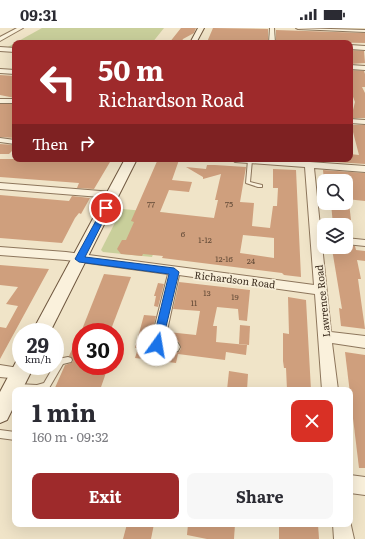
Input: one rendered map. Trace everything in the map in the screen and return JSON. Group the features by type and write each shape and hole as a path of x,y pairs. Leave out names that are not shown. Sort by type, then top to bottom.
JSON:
{"main road":[{"path":"195,40 201,28"},
{"path":"46,323 130,162"},
{"path":"13,387 19,375"},
{"path":"0,413 12,389"}],"street":[{"path":"0,39 21,28"},
{"path":"272,28 272,40"},
{"path":"298,28 365,31"},
{"path":"0,34 7,35"},
{"path":"353,47 365,48"},
{"path":"0,49 12,50"},
{"path":"353,67 365,68"},
{"path":"0,71 12,72"},
{"path":"0,100 12,102"},
{"path":"353,121 365,122"},
{"path":"0,140 12,142"},
{"path":"274,162 365,169"},
{"name":"Lawrence Road","path":"309,165 317,219"},
{"path":"0,186 113,195"},
{"path":"353,242 365,243"},
{"name":"Richardson Road","path":"0,250 320,290"},
{"name":"Lawrence Road","path":"320,254 320,290 326,337 330,387"},
{"path":"173,347 157,345 174,272"},
{"path":"326,337 365,342"},
{"path":"0,371 12,374"},
{"path":"353,484 365,486"},
{"path":"342,527 344,539"}],"lane":[{"path":"250,162 248,183 260,186"},
{"path":"46,387 61,362 68,360"},
{"path":"19,375 36,387"},
{"path":"0,434 12,436"}],"green space":[{"path":"42,28 164,28 154,40 20,40"},
{"path":"12,45 12,48 6,48"},
{"path":"122,209 168,213 152,257 103,252 101,250"}],"building":[{"path":"181,28 196,28 194,33 182,40 171,40"},
{"path":"213,28 268,29 268,40 208,40"},
{"path":"276,30 365,33 365,43 353,43 353,40 276,40"},
{"path":"353,50 364,51 365,63 353,64"},
{"path":"353,70 364,71 365,87 362,87 365,93 365,118 353,118 355,102 353,97"},
{"path":"0,75 12,76 12,97 0,95"},
{"path":"0,104 12,104 12,138 0,137"},
{"path":"353,125 365,125 365,164 336,162 353,162 353,154 359,155 353,132"},
{"path":"0,144 12,145 12,151 9,154 0,154"},
{"path":"0,159 12,159 12,162 110,162 94,189 77,188 79,183 0,177"},
{"path":"157,162 178,162 172,180 192,182 189,192 169,190 160,212 214,218 218,200 215,200 221,174 203,179 203,177 186,167 206,169 207,165 215,165 246,167 240,202 254,203 252,226 270,228 273,206 277,206 278,188 273,188 273,169 296,170 301,277 284,275 282,273 162,258 163,256 121,254 117,249 122,240 126,240 134,222 131,221","holes":["243,235 274,238 274,258 240,253"]},
{"path":"323,170 365,173 365,201 353,200 353,174 323,174"},
{"path":"0,195 69,201 72,196 90,198 81,214 79,213 75,218 62,243 0,238"},
{"path":"332,210 350,210 351,218 332,218"},
{"path":"353,246 355,246 356,250 365,251 365,261 357,260 361,279 358,279 365,329 341,326 339,308 342,309 333,254 353,254"},
{"path":"0,265 49,269 20,323 12,323 12,337 0,359 0,327 6,328 18,306 6,304 18,287 0,285"},
{"path":"104,274 131,277 113,323 85,323"},
{"path":"179,282 250,290 247,321 239,320 238,309 217,307 213,326 217,326 216,342 247,345 246,355 226,352 225,360 178,354 176,363 135,358 138,348 135,348 144,315 156,316 149,345 152,350 168,354 179,352 181,348 179,342 167,339 168,332 196,335 200,311 173,309"},
{"path":"158,283 164,284 158,307 154,306 156,296 154,296"},
{"path":"288,297 306,300 311,387 287,387 286,368 284,368 283,361 283,333 289,334"},
{"path":"240,325 250,326 249,345 239,344"},
{"path":"72,349 72,360 69,356"},
{"path":"345,352 365,355 365,468 359,468 353,418 353,387 349,387"},
{"path":"72,362 72,375 105,375 101,387 55,387 61,375 64,375 65,365"},
{"path":"229,371 248,374 247,387 227,387"},
{"path":"126,527 153,527 151,539 123,539"},
{"path":"188,527 235,527 234,539 207,539 187,535"},
{"path":"279,527 318,527 319,539 279,539"}],"route":[{"path":"106,208 79,259 174,272 157,345"}]}
